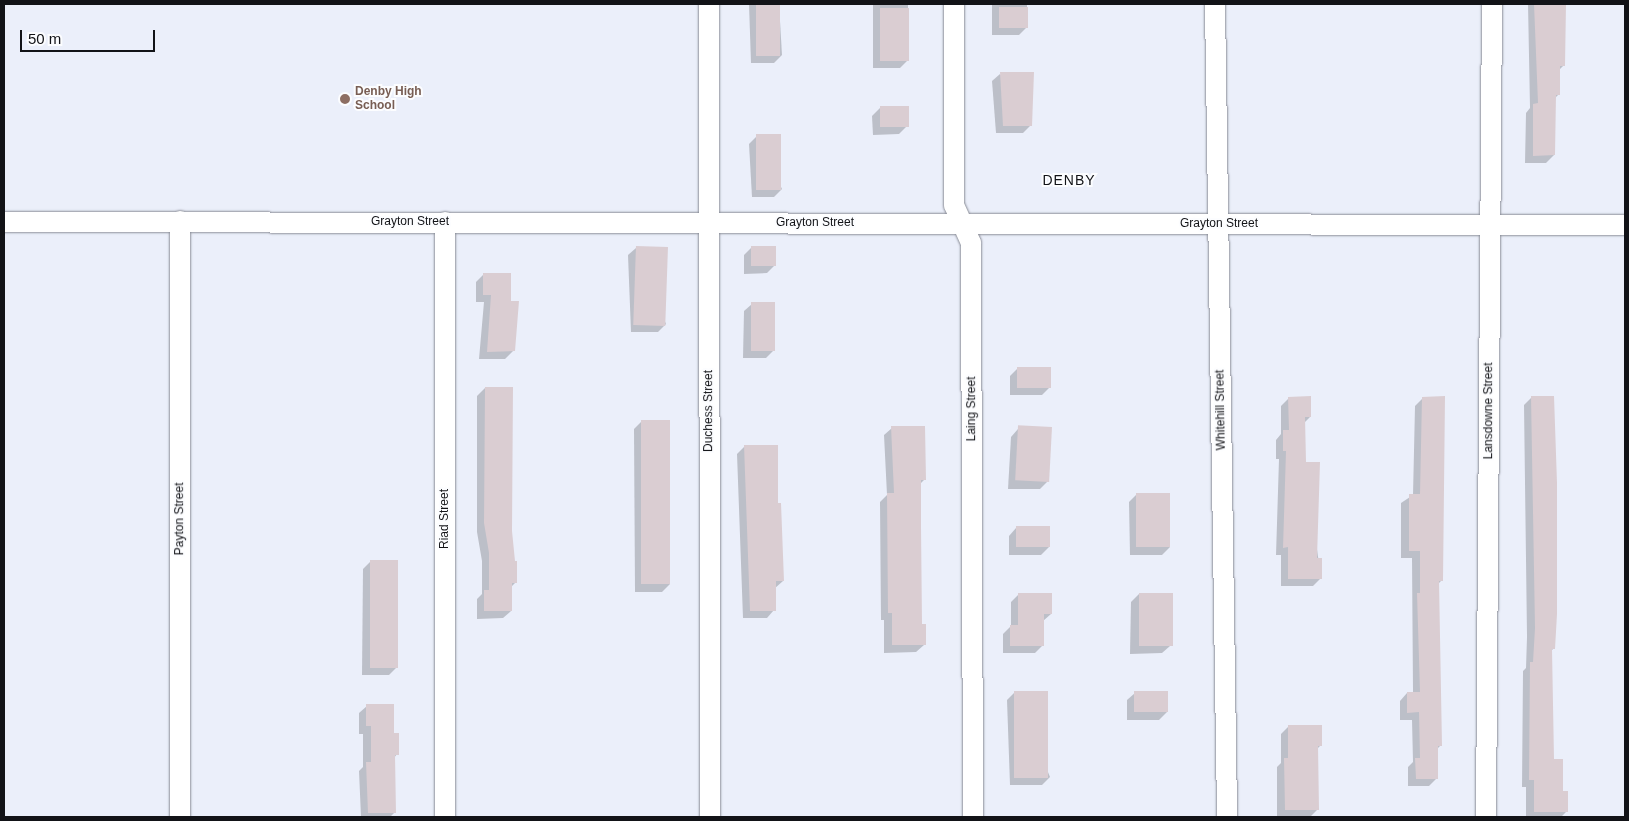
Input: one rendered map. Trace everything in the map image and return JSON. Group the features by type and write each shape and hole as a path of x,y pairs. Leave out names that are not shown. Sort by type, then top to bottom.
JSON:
{"street":[{"name":"Duchess Street","path":"710,4 710,817"},
{"name":"Laing Street","path":"954,4 954,205 971,243 973,817"},
{"name":"Whitehill Street","path":"1215,4 1227,817"},
{"name":"Lansdowne Street","path":"1486,817 1492,4"},
{"name":"Payton Street","path":"180,221 180,817"},
{"name":"Grayton Street","path":"4,222 1625,225"},
{"name":"Riad Street","path":"445,222 445,817"}],"building":[{"path":"756,4 780,4 780,56 756,56"},
{"path":"1534,4 1566,4 1565,66 1560,66 1560,95 1556,95 1555,155 1533,156 1533,104 1538,103"},
{"path":"999,7 1028,7 1028,28 999,28"},
{"path":"880,8 909,8 909,61 880,61"},
{"path":"1000,72 1034,72 1032,126 1003,126"},
{"path":"880,106 909,106 909,127 880,127"},
{"path":"756,134 781,134 781,190 756,190"},
{"path":"636,246 668,247 665,326 633,325"},
{"path":"751,246 776,246 776,266 751,266"},
{"path":"483,273 511,273 511,301 519,301 515,351 487,352 491,295 483,295"},
{"path":"751,302 775,302 775,351 751,351"},
{"path":"1017,367 1051,367 1051,388 1017,388"},
{"path":"485,387 513,387 512,531 515,561 517,561 517,583 512,583 512,611 484,611 484,590 489,590 489,553 484,523"},
{"path":"1311,396 1311,417 1305,417 1306,462 1320,462 1317,558 1322,558 1322,579 1288,579 1288,547 1283,548 1286,451 1283,451 1283,430 1289,430 1288,397"},
{"path":"1445,396 1443,581 1439,581 1442,746 1438,746 1438,779 1416,779 1415,758 1420,758 1419,712 1407,713 1407,692 1420,692 1417,593 1420,593 1420,551 1409,551 1409,494 1420,494 1422,397"},
{"path":"1531,396 1554,396 1557,483 1557,614 1555,649 1552,649 1554,759 1563,759 1563,791 1568,791 1568,812 1534,812 1534,780 1529,780 1530,662 1533,662 1535,628"},
{"path":"641,420 670,420 670,584 641,584"},
{"path":"1018,425 1052,427 1049,482 1015,480"},
{"path":"891,426 925,426 926,480 921,480 921,526 922,624 926,624 926,645 892,645 892,613 888,613 887,493 894,493"},
{"path":"744,445 778,445 778,503 781,503 784,581 776,581 776,611 750,611"},
{"path":"1136,493 1170,493 1170,547 1136,547"},
{"path":"1016,526 1050,526 1050,547 1016,547"},
{"path":"370,560 398,560 398,668 370,668"},
{"path":"1018,593 1052,593 1052,614 1044,614 1044,646 1010,646 1010,625 1018,625"},
{"path":"1139,593 1173,593 1173,646 1139,646"},
{"path":"1014,691 1048,691 1048,778 1014,778"},
{"path":"1134,691 1168,691 1168,712 1134,712"},
{"path":"366,704 394,704 394,733 399,733 399,755 395,755 396,813 368,813 366,762 371,762 371,726 366,726"},
{"path":"1288,725 1322,725 1322,746 1318,746 1319,810 1285,810 1284,758 1288,758"}],"place":[{"name":"Denby High School","path":"345,99"}],"district":[{"name":"DENBY","path":"1069,180"}]}
